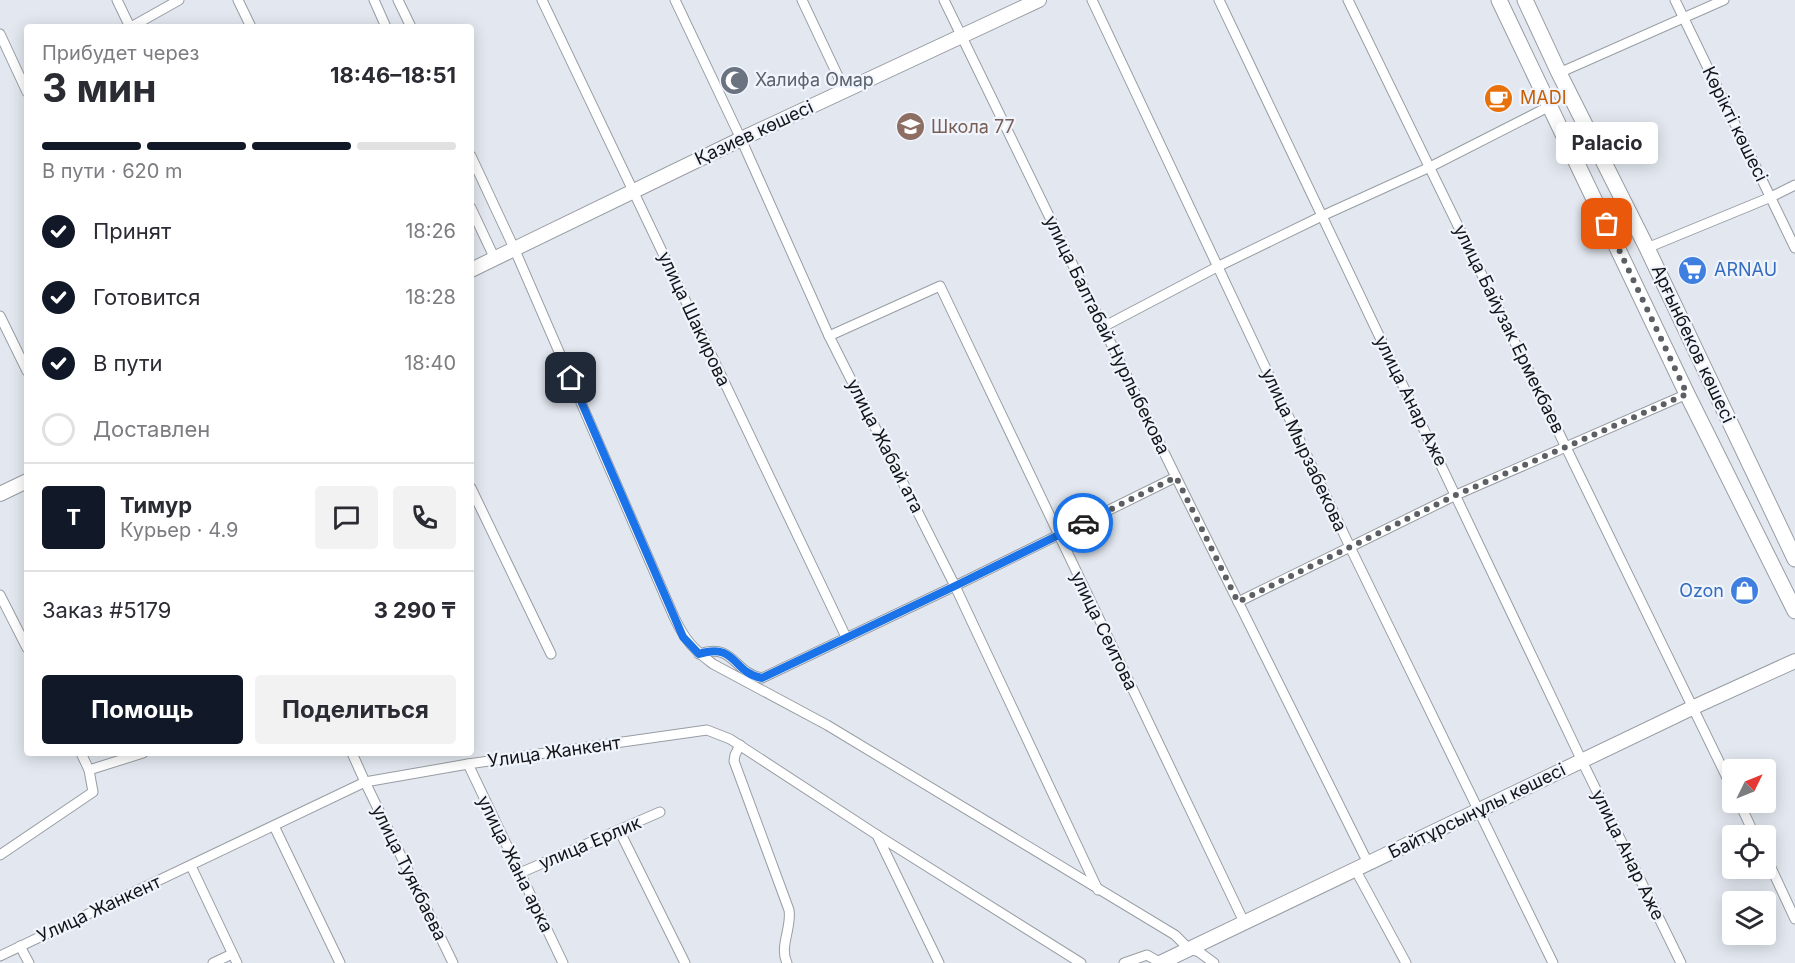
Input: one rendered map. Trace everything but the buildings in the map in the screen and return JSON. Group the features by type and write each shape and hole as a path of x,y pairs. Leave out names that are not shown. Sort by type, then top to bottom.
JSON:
{"main road":[{"name":"Қазиев көшесі","path":"474,269 741,139 1039,0"},
{"name":"Арғынбеков көшесі","path":"1499,0 1687,394 1795,610"},
{"name":"Арғынбеков көшесі","path":"1525,0 1647,248 1795,559"},
{"path":"0,494 24,482"},
{"name":"Байтұрсынұлы көшесі","path":"1160,963 1694,707 1795,661"}],"street":[{"path":"117,0 129,24"},
{"path":"135,24 179,0"},
{"path":"238,0 250,24"},
{"path":"374,0 385,24"},
{"path":"398,0 410,24"},
{"name":"улица Шакирова","path":"542,0 846,637"},
{"name":"улица Жабай ата","path":"675,0 741,139 829,336 955,586 1098,890"},
{"path":"802,0 845,91"},
{"name":"улица Балтабай Нурлыбекова","path":"944,0 1238,602 1406,963"},
{"name":"улица Мырзабекова","path":"1092,0 1350,547 1553,963"},
{"name":"улица Анар Аже","path":"1219,0 1582,761 1681,963"},
{"name":"улица Байузак Ермекбаев","path":"1348,0 1722,767"},
{"name":"Көрікті көшесі","path":"1675,0 1795,248"},
{"path":"1559,73 1724,0"},
{"path":"0,34 24,76"},
{"path":"1103,327 1217,267 1430,167 1550,106"},
{"path":"474,162 514,248 683,637 699,654 713,664 827,725 1175,935 1189,949 1199,952 1214,963"},
{"path":"1647,248 1795,185"},
{"path":"474,214 495,259"},
{"name":"улица Сеитова","path":"829,336 939,286 1245,922"},
{"path":"0,316 24,365"},
{"path":"1238,602 1456,495 1687,394"},
{"path":"699,654 726,653 746,673 762,678 1176,477"},
{"path":"474,494 551,654"},
{"path":"0,595 24,642"},
{"name":"Улица Жанкент","path":"0,956 365,782 468,764 707,730 718,733 740,745 877,835 1080,963"},
{"path":"740,745 734,761 789,910 790,917 783,951 787,963"},
{"path":"0,855 93,792 89,770 82,756"},
{"path":"89,770 133,756"},
{"name":"улица Туякбаева","path":"353,756 453,963"},
{"name":"улица Жана арка","path":"468,764 563,963"},
{"name":"улица Ерлик","path":"520,873 660,812"},
{"path":"274,826 340,963"},
{"path":"619,830 685,963"},
{"path":"877,835 939,963"},
{"path":"191,866 235,958 213,963"},
{"path":"1776,878 1795,919"},
{"path":"20,946 29,963"},
{"path":"1124,963 1147,955 1160,963"}],"way so far":[{"path":"1083,523 1176,477 1238,602 1456,495 1687,394 1607,224"}],"place":[{"name":"Халифа Омар","path":"734,80"},
{"name":"MADI","path":"1499,98"},
{"name":"Школа 77","path":"910,127"},
{"name":"Palacio","path":"1607,224"},
{"name":"ARNAU","path":"1693,270"},
{"name":"Ozon","path":"1745,591"}],"route":[{"path":"571,378 683,637 699,654 726,653 746,673 754,676 762,678 1083,523"}]}
